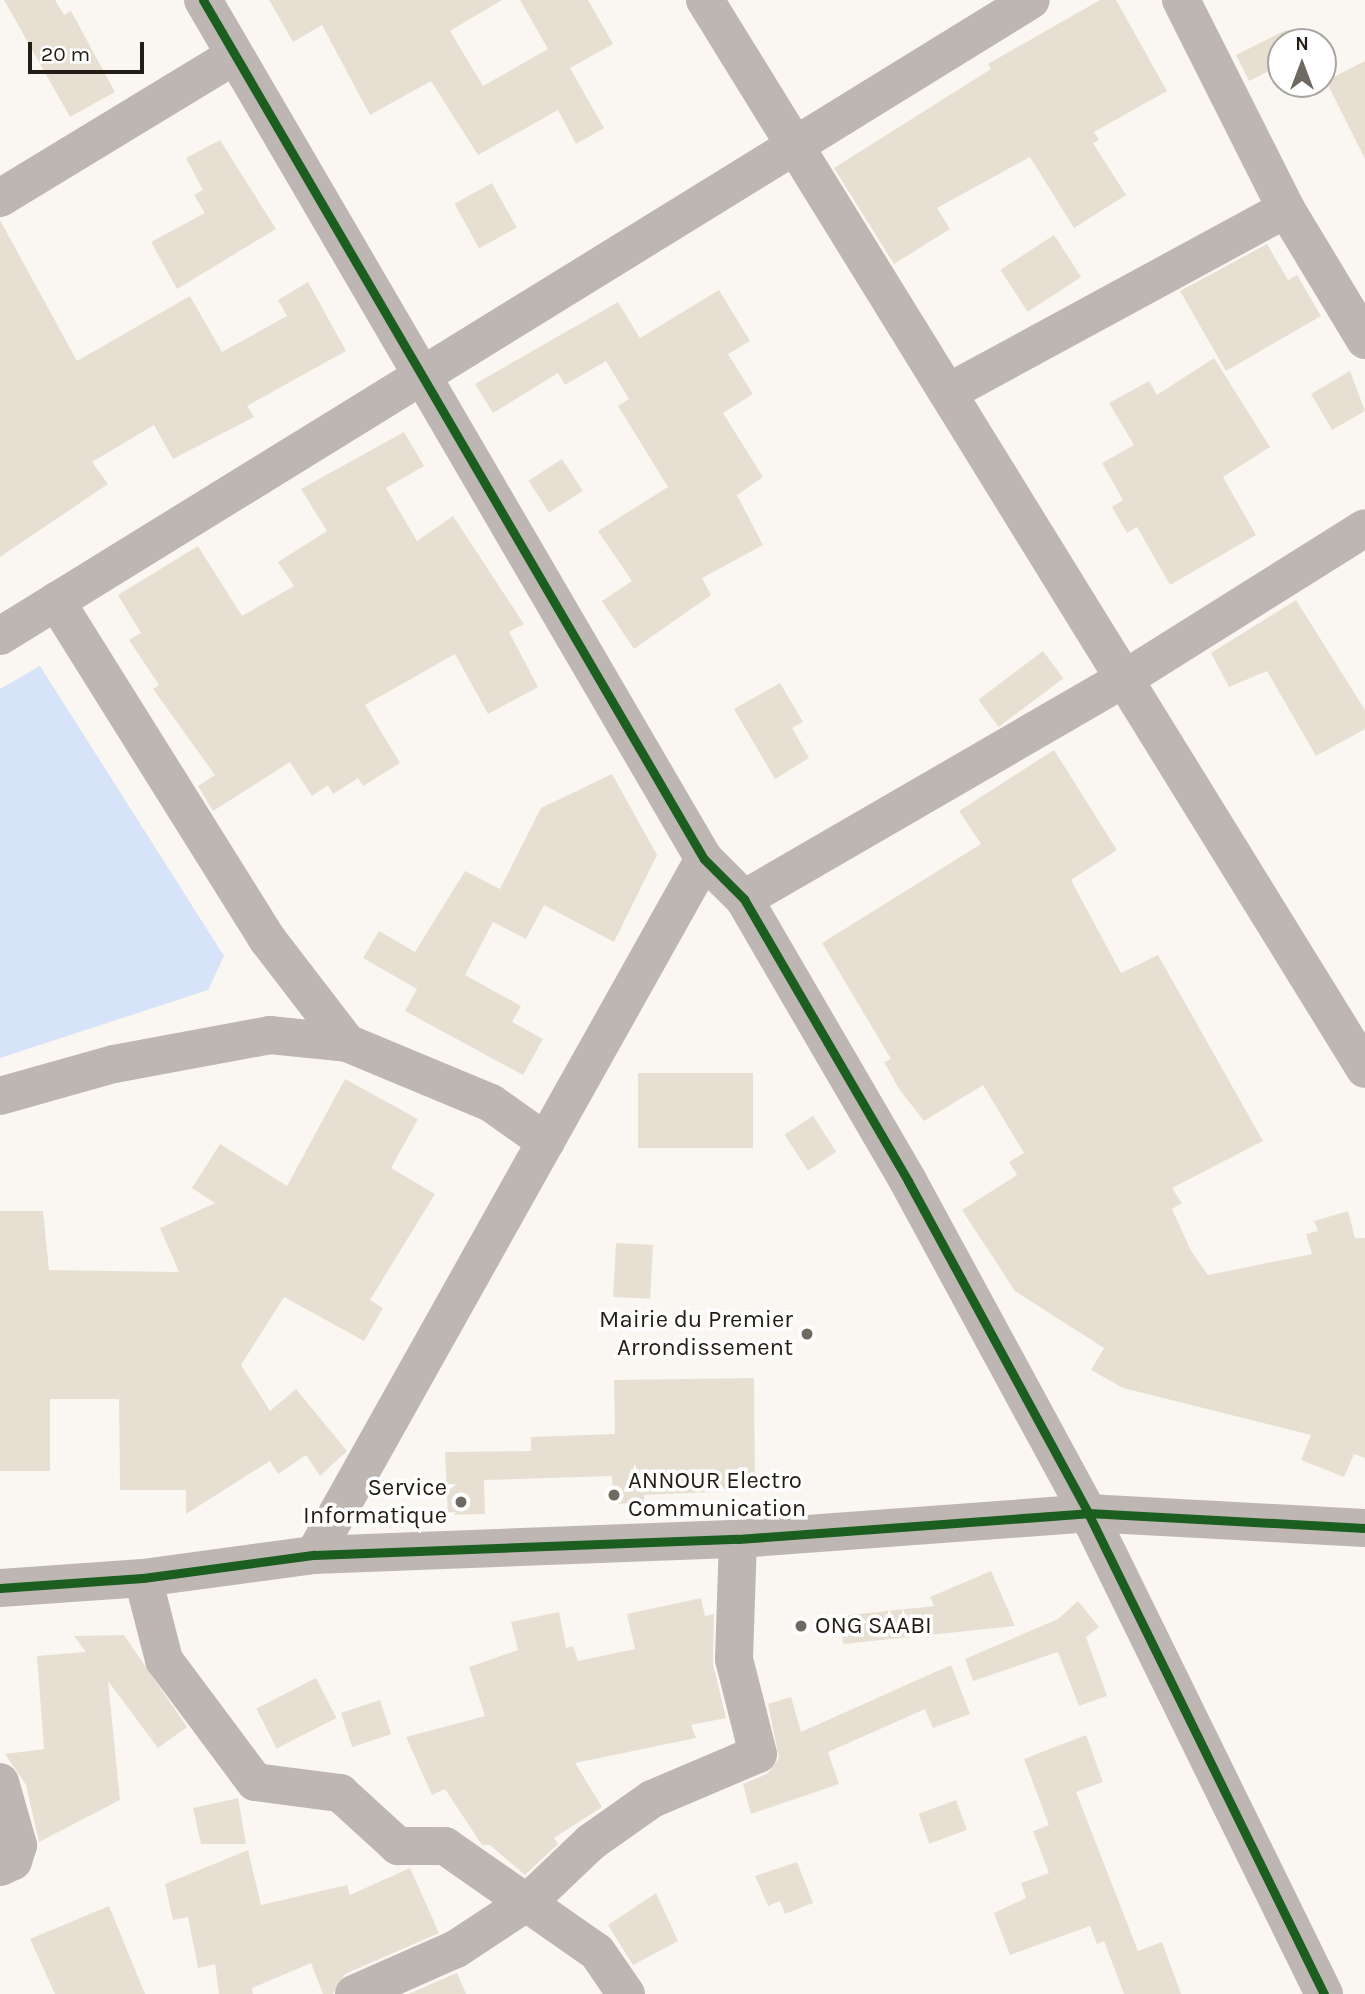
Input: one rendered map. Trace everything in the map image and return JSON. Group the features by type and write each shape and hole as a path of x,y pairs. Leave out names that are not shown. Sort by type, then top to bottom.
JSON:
{"street":[{"path":"203,0 424,373 705,859 744,899 908,1181 1087,1513 1324,1994"},
{"path":"705,0 1365,1069"},
{"path":"0,636 424,373 798,149 1031,0"},
{"path":"1181,0 1286,209 1365,340"},
{"path":"0,198 234,56"},
{"path":"949,392 1286,209"},
{"path":"744,899 1126,678 1365,528"},
{"path":"57,601 268,940 347,1043"},
{"path":"314,1555 705,859"},
{"path":"0,1096 114,1064 270,1035 347,1043 491,1103 546,1142"},
{"path":"0,1588 143,1578 314,1555 738,1539 1087,1513 1365,1528"},
{"path":"354,1994 456,1949 530,1901 591,1842 652,1799 758,1754 734,1659 738,1539"},
{"path":"143,1578 164,1660 255,1782 340,1793 398,1846 444,1846 530,1901 597,1952 626,1994"},
{"path":"0,1782 18,1845 13,1861 0,1867"}],"water":[{"path":"40,666 224,956 208,990 0,1058 0,689"}],"building":[{"path":"4,0 55,0 64,15 71,11 115,92 70,117"},
{"path":"269,0 502,0 450,31 483,86 548,49 520,0 588,0 613,44 570,68 604,128 576,144 558,110 478,155 431,81 370,115 322,25 293,42"},
{"path":"1100,0 1116,0 1167,91 1094,132 1099,140 1093,143 1126,195 1074,228 1030,157 937,208 950,229 894,264 834,168 991,69 988,64"},
{"path":"1267,40 1267,72 1249,81 1236,55"},
{"path":"1365,61 1365,159 1334,98 1337,98 1337,75"},
{"path":"220,140 276,229 177,289 151,242 205,213 194,195 203,190 186,158"},
{"path":"492,183 517,228 479,248 454,204"},
{"path":"0,220 77,361 190,296 222,352 287,316 278,300 308,282 346,351 247,406 254,417 173,459 154,425 92,462 108,484 0,557"},
{"path":"1054,235 1081,277 1028,312 1000,270"},
{"path":"1267,244 1288,280 1297,275 1321,316 1226,371 1180,291"},
{"path":"719,290 750,341 728,354 753,394 723,413 763,477 737,495 763,545 702,578 711,595 634,649 602,601 632,581 598,531 668,487 618,406 629,399 606,361 565,385 558,373 493,413 475,384 618,302 640,338"},
{"path":"1214,358 1270,447 1223,477 1256,535 1170,585 1137,527 1127,533 1112,507 1123,500 1102,463 1134,445 1109,403 1149,381 1157,395"},
{"path":"1350,371 1365,411 1332,430 1311,394"},
{"path":"404,432 424,466 386,488 417,541 453,516 524,624 509,632 538,687 488,714 455,654 365,705 400,763 363,786 358,778 333,794 328,785 312,796 290,762 213,811 198,786 215,775 153,689 159,685 129,640 141,633 118,595 198,546 242,616 294,586 278,562 327,531 301,489"},
{"path":"562,459 583,491 549,513 528,481"},
{"path":"1296,600 1365,710 1365,729 1316,756 1267,671 1229,687 1211,653"},
{"path":"1043,651 1063,678 999,727 978,700"},
{"path":"780,683 803,722 792,728 809,758 775,779 734,709"},
{"path":"1054,750 1117,850 1071,880 1121,973 1158,955 1263,1141 1172,1188 1182,1203 1172,1209 1191,1251 1208,1275 1312,1254 1306,1234 1318,1231 1314,1221 1348,1211 1355,1238 1365,1238 1365,1458 1354,1454 1344,1477 1301,1460 1311,1435 1123,1388 1091,1370 1104,1348 1015,1291 962,1210 1017,1175 1009,1162 1024,1153 983,1085 924,1121 899,1089 884,1062 891,1059 822,943 981,844 959,811"},
{"path":"612,774 657,855 614,942 544,905 526,939 493,922 465,975 521,1006 512,1022 543,1039 523,1075 405,1011 417,989 363,958 379,931 415,952 465,871 500,889 541,808"},
{"path":"638,1073 753,1073 753,1148 638,1148"},
{"path":"345,1079 418,1119 391,1168 435,1194 370,1300 383,1308 364,1341 284,1297 241,1365 270,1411 296,1389 347,1451 320,1476 306,1455 278,1474 270,1461 186,1514 186,1490 120,1490 119,1399 50,1399 50,1471 0,1471 0,1211 43,1211 49,1270 179,1272 160,1228 215,1203 192,1188 220,1144 287,1186"},
{"path":"813,1116 836,1152 808,1171 784,1135"},
{"path":"616,1243 653,1245 650,1299 613,1297"},
{"path":"754,1378 755,1490 644,1495 644,1503 613,1504 612,1476 484,1480 485,1514 448,1515 445,1452 531,1451 531,1437 615,1434 614,1380"},
{"path":"991,1571 1015,1626 843,1644 840,1616 934,1606 930,1597"},
{"path":"701,1598 705,1616 714,1614 713,1664 726,1718 691,1725 696,1738 575,1763 602,1807 554,1838 558,1844 525,1875 490,1845 482,1845 445,1789 432,1795 406,1737 485,1716 469,1667 518,1650 511,1622 559,1612 566,1648 573,1646 578,1661 635,1649 627,1614"},
{"path":"1078,1601 1099,1627 1086,1637 1107,1696 1079,1706 1058,1652 973,1681 965,1659 1058,1619"},
{"path":"124,1635 187,1727 158,1748 108,1681 120,1800 39,1842 26,1785 5,1754 44,1749 37,1656 86,1652 74,1636"},
{"path":"951,1665 970,1714 933,1728 925,1709 828,1752 839,1784 751,1814 743,1784 767,1774 779,1758 768,1704 791,1697 801,1732"},
{"path":"316,1678 336,1718 277,1749 256,1708"},
{"path":"380,1700 391,1734 352,1747 341,1713"},
{"path":"1086,1735 1103,1782 1076,1792 1138,1951 1162,1942 1181,1994 1124,1994 1104,1941 1097,1944 1090,1926 1010,1955 994,1913 1026,1898 1021,1883 1049,1873 1033,1831 1049,1825 1024,1759"},
{"path":"238,1798 246,1844 201,1844 193,1808"},
{"path":"956,1800 967,1830 929,1844 918,1814"},
{"path":"248,1850 261,1905 347,1885 350,1895 410,1868 439,1933 345,1974 333,1994 323,1994 311,1963 252,1988 253,1994 219,1994 215,1964 198,1968 188,1917 173,1920 165,1884"},
{"path":"797,1862 813,1903 785,1914 780,1901 768,1906 755,1876"},
{"path":"656,1893 678,1941 633,1965 608,1925"},
{"path":"109,1906 145,1994 55,1994 30,1939"},
{"path":"457,1973 466,1994 408,1994"}],"cycle path":[{"path":"203,0 704,859 744,899 908,1181 1088,1513 1324,1994"},
{"path":"0,1588 143,1578 314,1555 738,1539 1088,1513 1365,1528"}],"place":[{"name":"Mairie du Premier Arrondissement","path":"807,1334"},
{"name":"ANNOUR Electro Communication","path":"614,1495"},
{"name":"Service Informatique","path":"461,1502"},
{"name":"ONG SAABI","path":"801,1626"}]}
